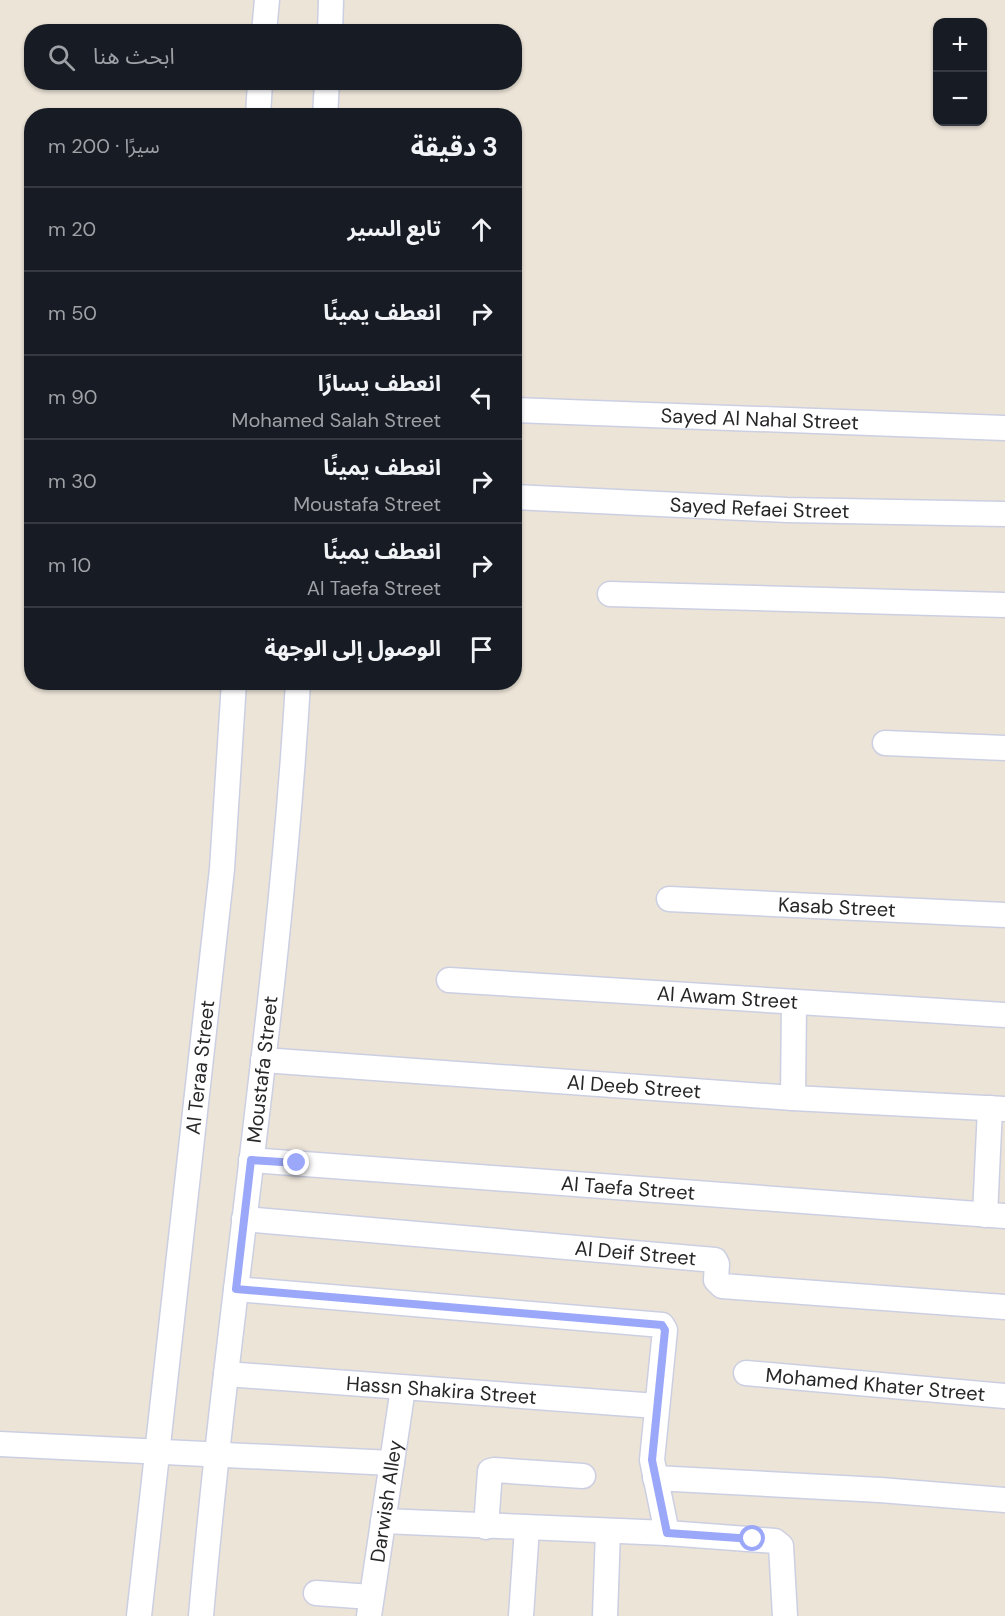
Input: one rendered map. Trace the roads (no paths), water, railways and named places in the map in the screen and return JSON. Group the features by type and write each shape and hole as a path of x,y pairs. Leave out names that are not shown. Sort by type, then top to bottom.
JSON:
{"street":[{"path":"265,24 267,0"},
{"path":"330,24 332,0"},
{"path":"258,108 260,90"},
{"path":"325,108 327,90"},
{"name":"Sayed Al Nahal Street","path":"522,410 1005,428"},
{"name":"Sayed Refaei Street","path":"522,497 787,510 1005,514"},
{"path":"610,594 1005,605"},
{"name":"Al Teraa Street","path":"139,1616 163,1451 222,869 233,690"},
{"name":"Moustafa Street","path":"201,1616 209,1453 226,1374 263,1060 293,766 298,690"},
{"path":"885,743 1005,748"},
{"name":"Kasab Street","path":"669,899 1005,915"},
{"name":"Al Awam Street","path":"449,980 1005,1015"},
{"path":"794,1002 794,1098"},
{"name":"Al Deeb Street","path":"263,1060 794,1098 997,1108"},
{"path":"995,1216 997,1108"},
{"name":"Al Taefa Street","path":"251,1160 995,1216"},
{"name":"Al Deif Street","path":"244,1219 715,1260 717,1263 716,1280 722,1286 1005,1307"},
{"path":"236,1289 662,1325 665,1330 652,1460 667,1533"},
{"name":"Mohamed Khater Street","path":"746,1373 1005,1396"},
{"name":"Hassn Shakira Street","path":"226,1374 657,1406"},
{"name":"Darwish Alley","path":"370,1607 403,1388"},
{"path":"0,1444 392,1463"},
{"path":"486,1527 490,1471 583,1476"},
{"path":"655,1478 1005,1500"},
{"path":"383,1521 667,1533 775,1541 781,1546 785,1616"},
{"path":"521,1616 527,1528"},
{"path":"605,1616 608,1531"},
{"path":"316,1593 370,1607"}]}
